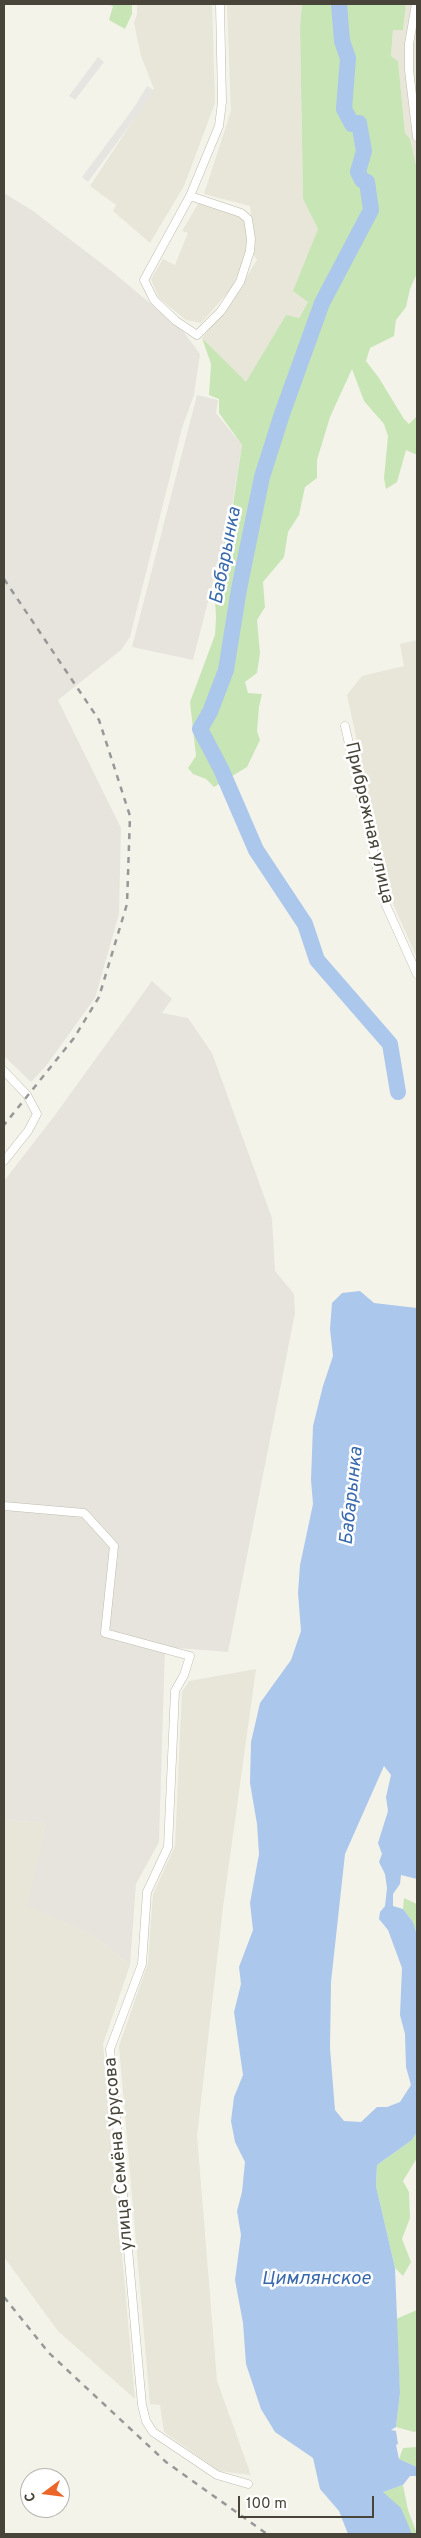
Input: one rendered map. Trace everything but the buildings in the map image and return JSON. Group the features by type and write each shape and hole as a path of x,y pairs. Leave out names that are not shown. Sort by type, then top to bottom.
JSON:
{"street":[{"path":"190,196 241,213 248,219 250,251 240,282 222,311 197,335 176,321 154,300 144,280 190,196 219,126 222,102 220,4"},
{"path":"416,4 408,44 409,70 417,137"},
{"name":"Прибрежная улица","path":"345,726 385,903 417,974"},
{"path":"4,1071 27,1095 37,1114 28,1131 4,1161"},
{"name":"улица Семёна Урусова","path":"4,1506 84,1513 114,1546 105,1633 190,1656 184,1675 175,1691 168,1847 147,1892 142,1964 110,2049 142,2405 146,2421 153,2432 217,2475 248,2484"}],"shaded area":[{"path":"137,4 212,4 215,103 184,186 150,243 113,211 116,205 90,186 154,89 141,56 134,23 137,14"},
{"path":"227,4 302,4 300,26 303,199 318,229 294,291 308,302 298,319 286,315 246,383 202,338 229,305 257,260 252,252 253,231 250,206 204,194 231,111"},
{"path":"406,4 417,4 417,169 410,139 405,133 398,62 391,56 393,30 403,30"},
{"path":"98,57 104,62 75,100 69,96"},
{"path":"147,86 154,90 88,182 82,177 135,106"},
{"path":"4,193 33,211 114,273 183,331 200,354 194,395 182,428 130,637 121,650 58,700 121,828 119,914 95,998 46,1066 31,1082 4,1056"},
{"path":"199,202 239,214 244,220 248,238 245,258 232,288 201,323 186,320 159,298 151,279 163,259 175,265 188,233 182,231"},
{"path":"197,395 218,400 216,413 242,445 231,512 193,660 132,647"},
{"path":"417,640 417,958 391,899 347,695 362,676 404,666 400,644"},
{"path":"152,981 172,999 162,1013 188,1018 212,1053 272,1218 275,1271 294,1294 295,1313 228,1652 165,1647 159,1842 136,1884 130,1965 92,1935 27,1906 46,1823 4,1820 4,1181 55,1115"},
{"path":"256,1669 223,1907 197,2136 217,2381 251,2475 219,2471 164,2432 160,2405 150,2404 119,2046 148,1963 153,1894 175,1846 182,1692 189,1681"},
{"path":"4,1820 46,1823 28,1906 92,1935 130,1965 103,2044 135,2399 58,2331 4,2257"}],"green space":[{"path":"105,4 132,4 132,14 125,29 109,20 113,6"},
{"path":"302,4 406,4 403,30 393,30 391,56 398,61 405,133 410,139 417,169 417,273 410,289 406,307 396,320 394,336 370,348 366,361 379,378 404,419 409,424 417,416 417,455 406,450 397,482 386,489 384,478 388,436 384,424 364,401 352,369 330,417 317,460 317,478 305,487 299,515 288,532 284,557 263,582 265,607 257,620 260,653 257,673 245,682 248,693 262,694 257,731 260,740 247,767 214,787 206,779 193,774 188,768 196,756 190,702 215,635 214,583 232,511 242,445 219,413 219,399 209,395 211,364 202,338 246,382 286,315 299,318 308,302 293,291 318,229 303,199 300,26"},
{"path":"404,1898 417,1904 417,1935 413,1922 403,1909"},
{"path":"417,2132 417,2158 403,2181 409,2192 410,2218 402,2239 411,2262 403,2276 395,2268 376,2186 377,2165 412,2140"},
{"path":"417,2310 417,2431 414,2432 396,2427 400,2393 396,2319"},
{"path":"417,2447 417,2467 399,2459 403,2448"},
{"path":"403,2485 408,2510 417,2534 412,2534 383,2492"}],"water":[{"name":"Цимлянское","path":"360,1291 374,1303 417,1308 417,1879 401,1875 400,1884 393,1894 393,1906 403,1909 413,1922 417,1935 417,2132 412,2140 377,2165 376,2186 395,2268 400,2393 396,2427 391,2430 396,2431 399,2459 417,2467 417,2476 410,2476 403,2485 383,2492 401,2508 412,2534 348,2534 339,2511 320,2489 313,2458 275,2432 261,2409 246,2364 243,2323 235,2280 241,2235 237,2211 242,2192 245,2162 235,2142 231,2121 234,2097 243,2075 234,2012 241,1984 239,1967 253,1930 250,1903 259,1854 257,1824 250,1783 251,1742 260,1703 291,1660 301,1631 298,1593 300,1565 313,1504 311,1480 313,1426 333,1356 330,1329 332,1303 342,1293","holes":["384,1766 391,1775 386,1797 388,1811 378,1843 382,1854 379,1862 385,1874 387,1888 385,1906 380,1912 379,1919 388,1930 402,1968 400,2015 405,2034 406,2067 411,2085 400,2102 387,2107 377,2107 361,2122 344,2121 335,2110 330,2048 331,1982 345,1854"]}],"waterway":[{"name":"Бабарынка","path":"339,4 342,41 348,58 344,109 352,124 359,123 364,151 358,172 362,180 367,182 371,210 322,303 282,414 262,477 239,589 226,670 210,712 200,729 221,769 256,850 305,924 317,960 390,1044 398,1092"}],"railway":[{"path":"4,579 99,720 130,816 127,904 99,997 74,1038 4,1125"},
{"path":"4,2297 49,2353 166,2462 267,2534"}]}
